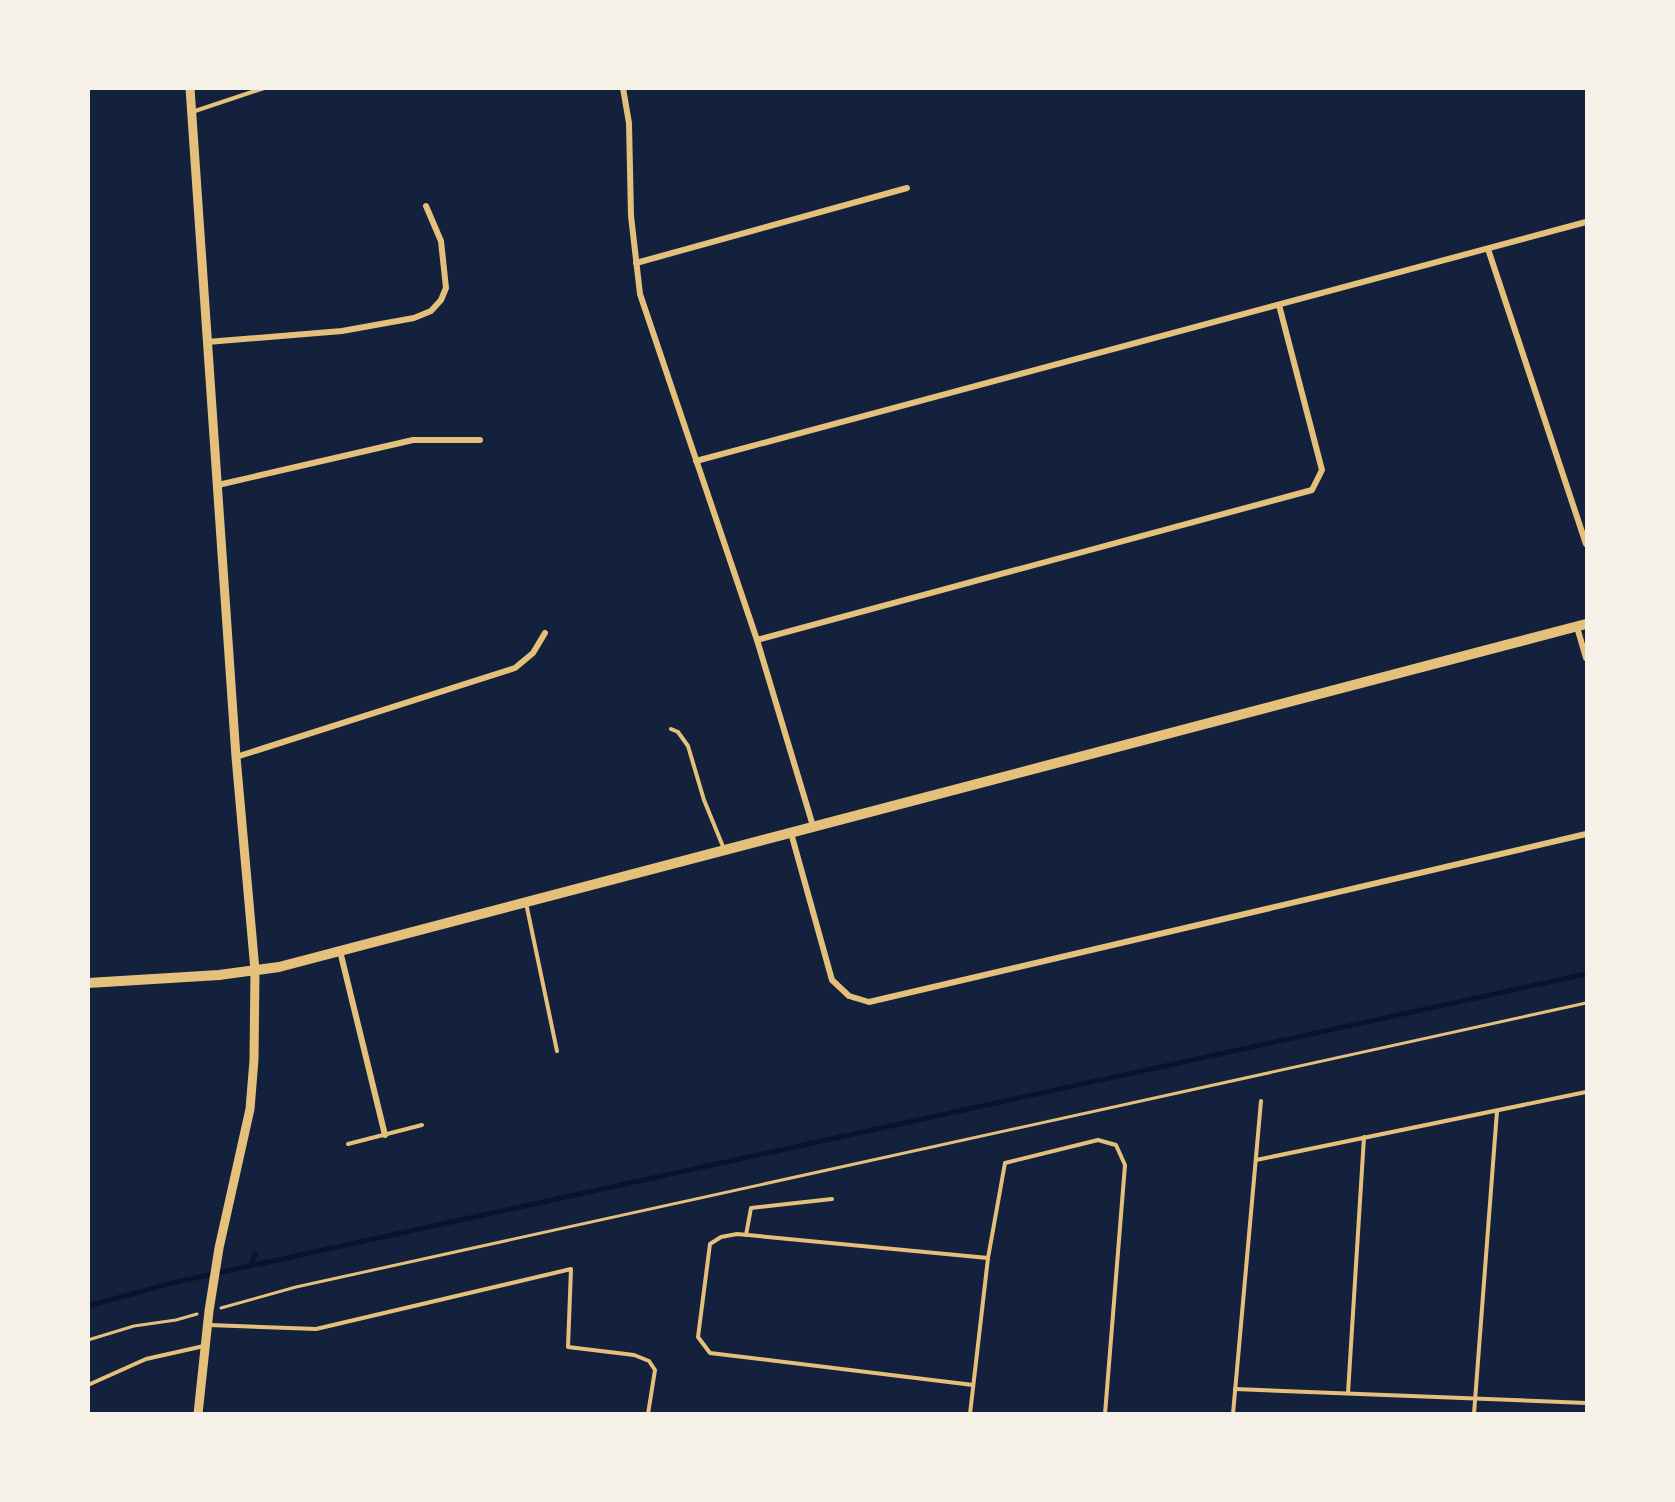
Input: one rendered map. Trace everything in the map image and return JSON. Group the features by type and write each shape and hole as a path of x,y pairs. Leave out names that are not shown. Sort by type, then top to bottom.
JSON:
{"main road":[{"path":"88,983 216,975 279,967 1582,626"}],"street":[{"path":"190,88 236,757 255,970 254,1060 250,1109 219,1248 198,1413"},
{"path":"623,88 629,123 630,216 640,294 757,640 813,826"},
{"path":"636,262 907,188"},
{"path":"207,342 342,331 414,318 431,311 441,300 446,288 441,241 426,206"},
{"path":"696,461 1587,222"},
{"path":"1488,249 1587,544"},
{"path":"757,640 1312,490 1322,470 1279,305"},
{"path":"218,485 413,440 480,440"},
{"path":"1582,626 1587,658"},
{"path":"236,757 515,668 533,653 545,633"},
{"path":"790,833 832,980 849,996 869,1002 1587,834"},
{"path":"339,951 385,1135"}],"lane":[{"path":"192,112 262,89"},
{"path":"670,729 678,732 688,746 704,800 724,850"},
{"path":"526,902 557,1051"},
{"path":"1256,1161 1587,1092"},
{"path":"1233,1413 1261,1101"},
{"path":"1474,1413 1497,1111"},
{"path":"348,1144 422,1125"},
{"path":"1348,1393 1364,1137"},
{"path":"970,1413 988,1258 1005,1163 1098,1140 1116,1145 1125,1164 1105,1413"},
{"path":"746,1235 751,1208 832,1199"},
{"path":"973,1385 710,1353 698,1337 710,1244 721,1237 737,1234 988,1258"},
{"path":"208,1325 316,1329 571,1269 568,1347 634,1355 649,1361 655,1370 648,1413"},
{"path":"88,1385 146,1359 206,1346"},
{"path":"1235,1389 1587,1403"}],"path":[{"path":"88,1340 134,1326 176,1320 210,1306 1587,1003"}],"waterway":[{"path":"88,1306 172,1283 1586,974"},
{"path":"251,1266 255,1254"}]}
